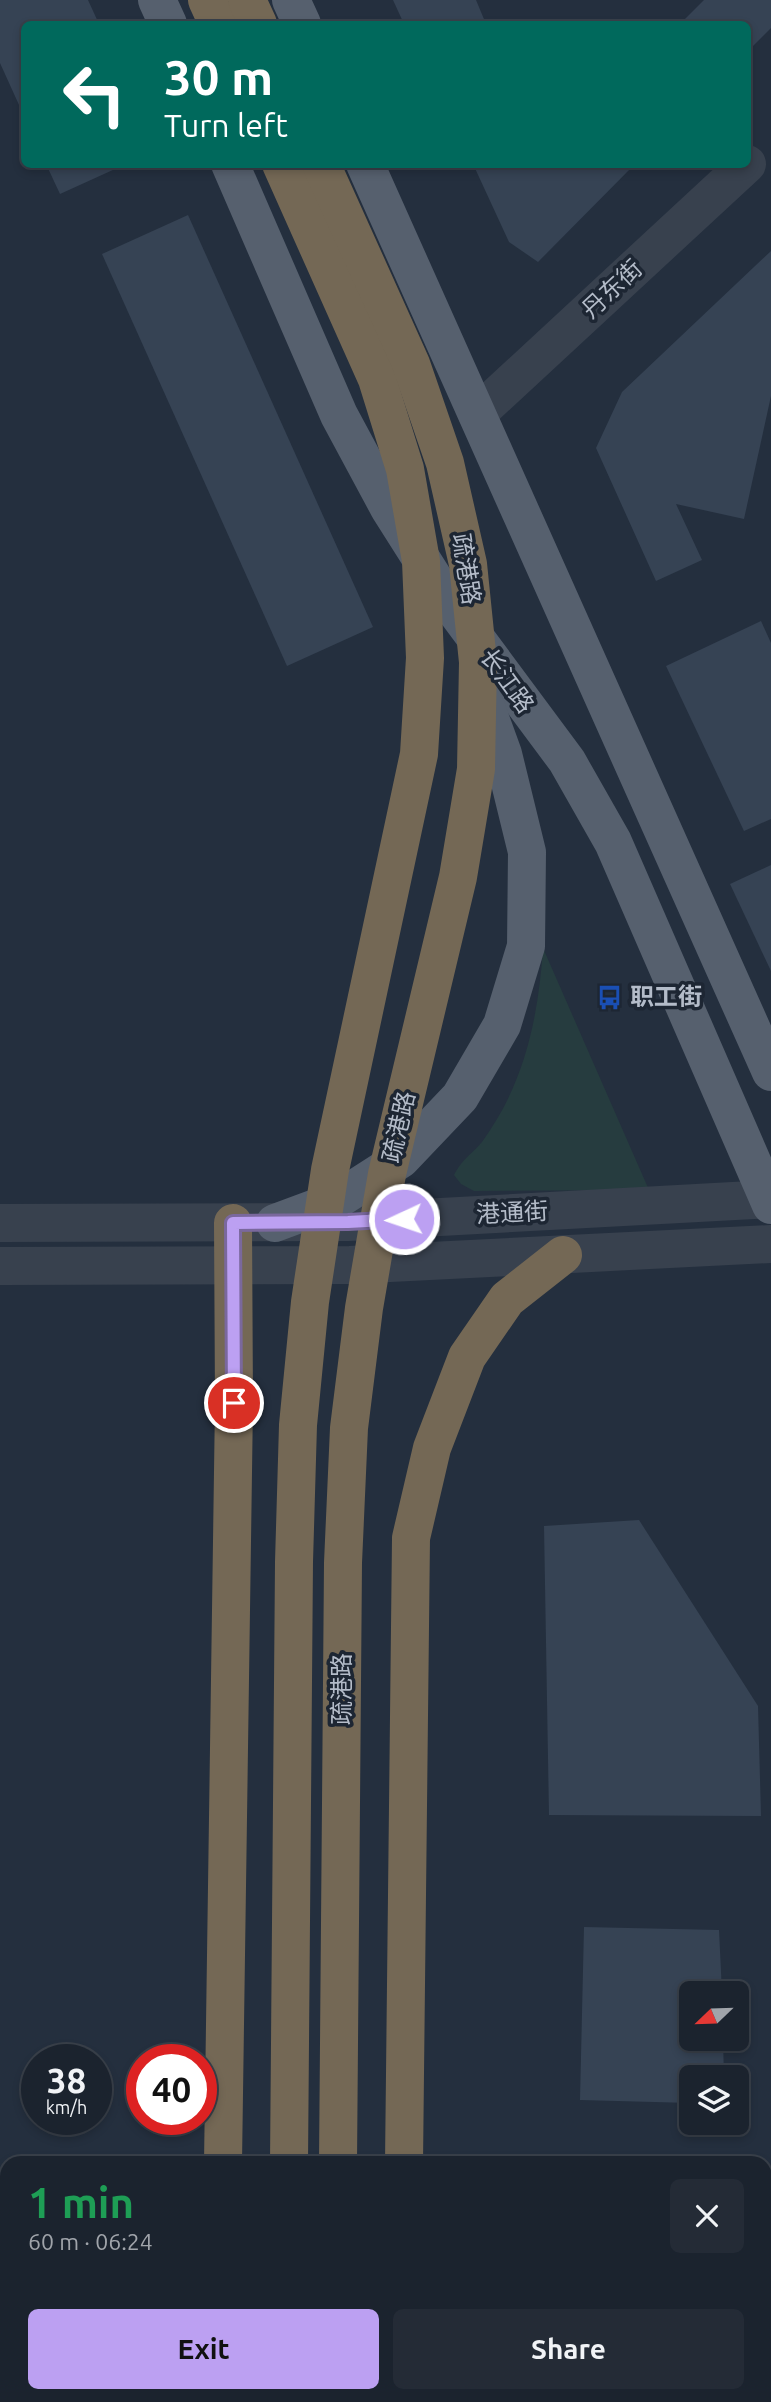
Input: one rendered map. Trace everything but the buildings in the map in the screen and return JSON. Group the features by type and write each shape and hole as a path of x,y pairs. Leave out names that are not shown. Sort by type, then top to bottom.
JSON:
{"highway":[{"path":"207,0 217,21"},
{"path":"247,0 257,21"},
{"name":"疏港路","path":"283,168 377,379 405,469 421,561 425,658 419,754 330,1170 310,1302 298,1425 294,1576 289,2156"},
{"name":"疏港路","path":"323,168 411,364 445,463 468,564 478,662 476,769 463,850 387,1174 364,1308 348,1428 342,1563 338,2156"},
{"path":"223,2156 234,1403 233,1223"},
{"path":"404,2156 411,1538 432,1448 467,1357 507,1299 563,1255"}],"main road":[{"path":"157,0 167,21"},
{"path":"291,0 301,21"},
{"name":"长江路","path":"232,168 340,415 389,508 446,598 567,761 613,842 770,1201"},
{"path":"367,168 771,1072"},
{"path":"275,1223 337,1200 401,1159 460,1097 502,1025 526,947 527,852 503,754 446,598"}],"street":[{"name":"丹东街","path":"751,160 771,142"},
{"name":"丹东街","path":"477,414 743,168"},
{"name":"港通街","path":"0,1223 348,1222 770,1201"},
{"name":"港通街","path":"0,1266 350,1265 771,1244"}],"green space":[{"path":"543,948 649,1190 474,1191 461,1184 454,1175 488,1134 517,1079 535,1015"}],"place":[{"name":"职工街","path":"610,997"}],"route":[{"path":"234,1403 233,1223 404,1219"}]}
